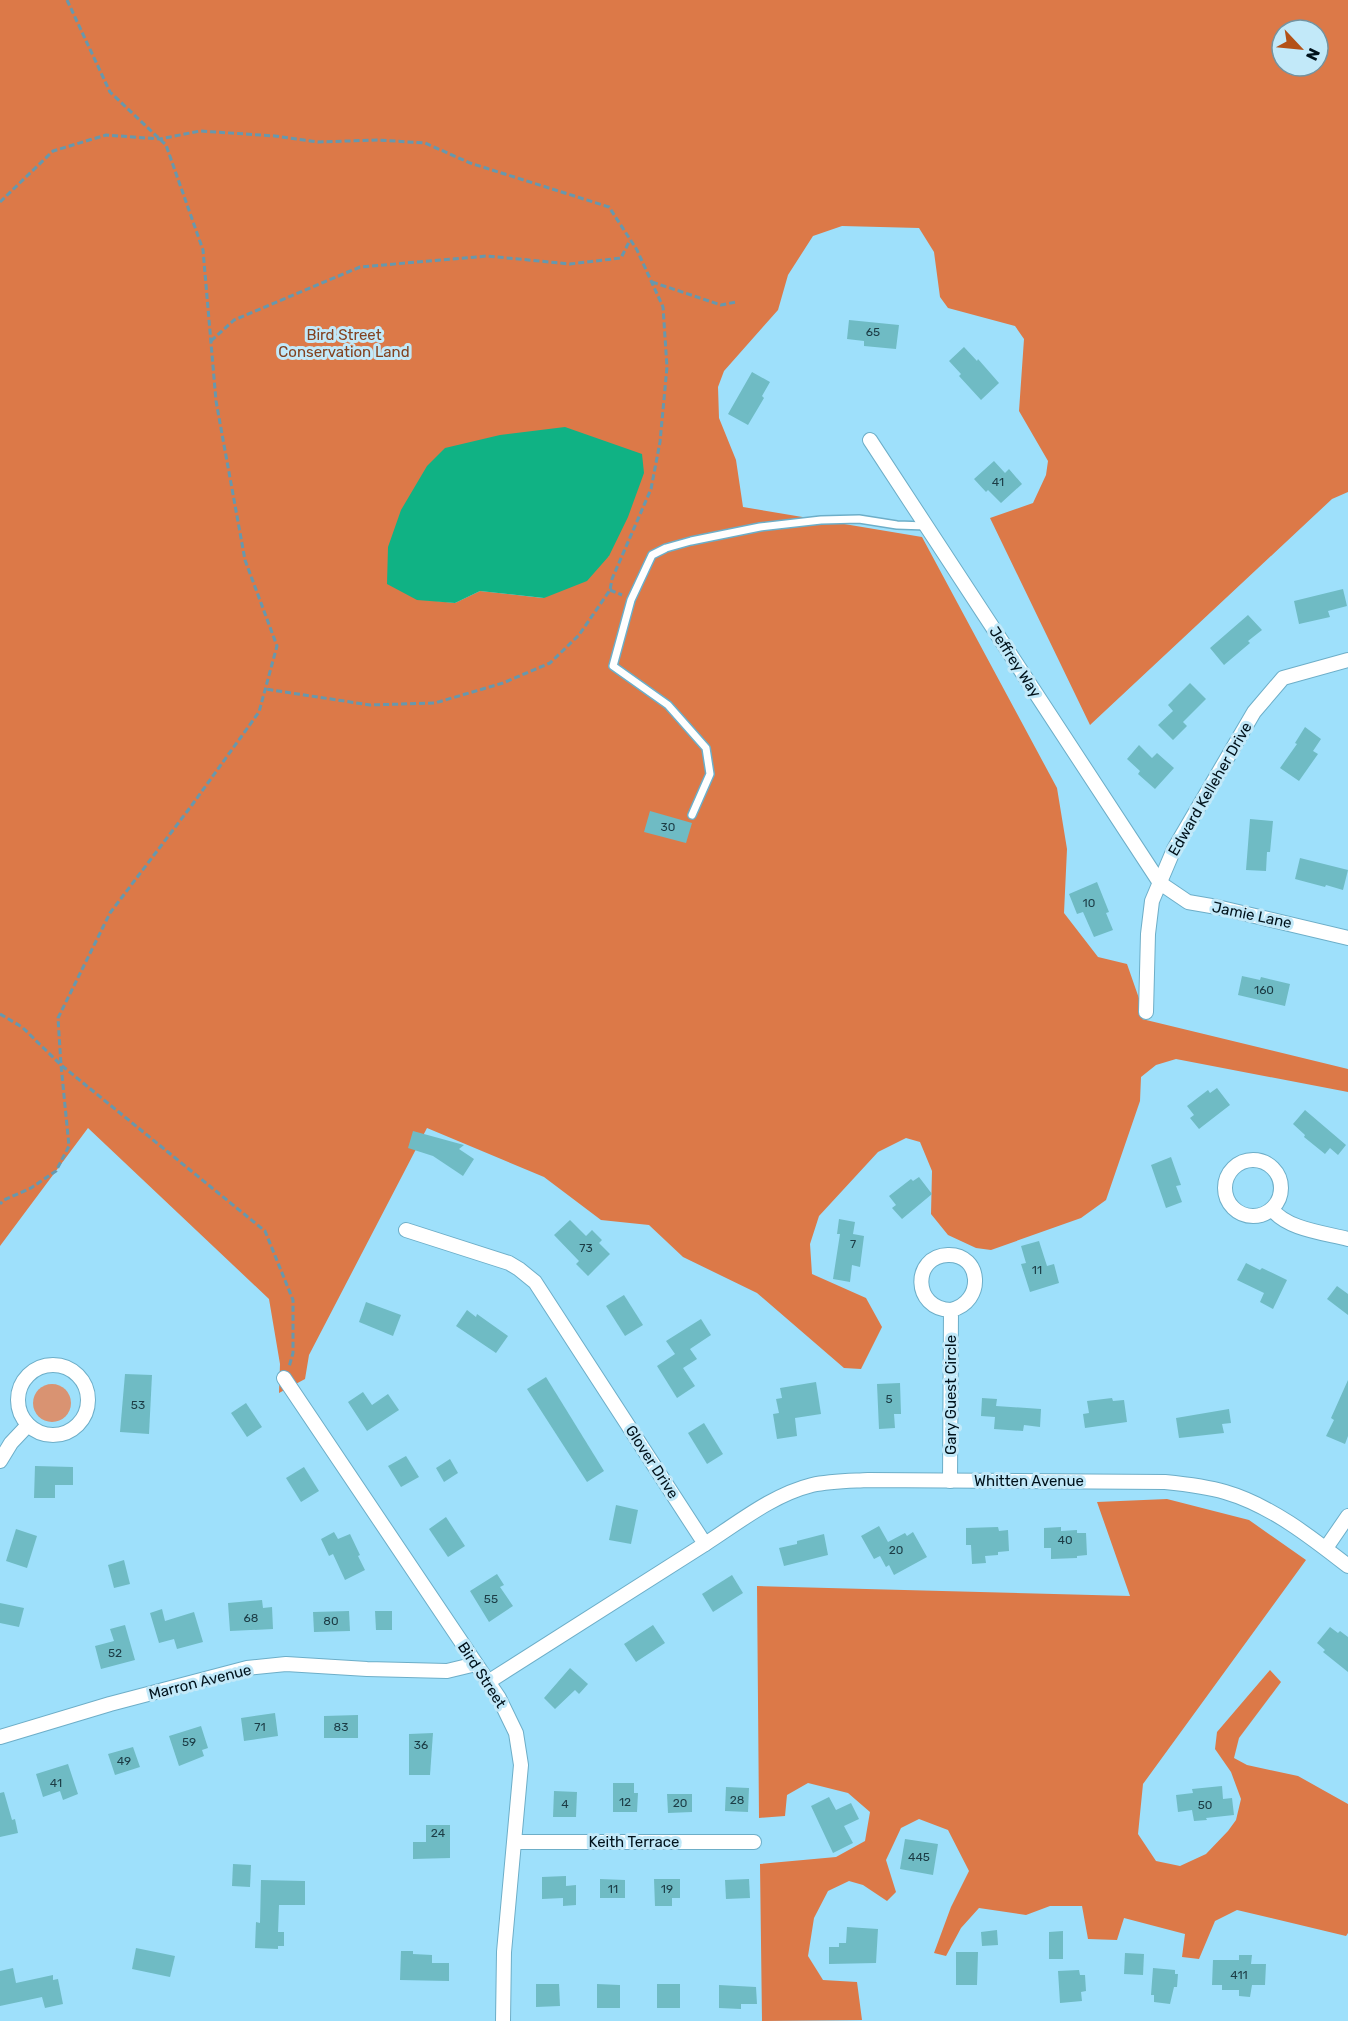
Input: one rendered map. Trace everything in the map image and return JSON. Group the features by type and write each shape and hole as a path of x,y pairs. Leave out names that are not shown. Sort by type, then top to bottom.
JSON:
{"street":[{"name":"Jeffrey Way","path":"870,440 1160,883"},
{"name":"Edward Kelleher Drive","path":"1146,1012 1148,934 1152,901 1174,849 1254,712 1283,678 1348,660"},
{"name":"Jamie Lane","path":"1160,883 1188,902 1348,938"},
{"path":"1255,1160 1266,1163 1275,1170 1280,1179 1281,1190 1279,1200 1272,1209 1252,1216 1241,1213 1233,1207 1227,1197 1226,1186 1228,1176 1235,1167 1255,1160"},
{"path":"1272,1209 1276,1215 1289,1223 1348,1239"},
{"name":"Glover Drive","path":"406,1230 509,1263 536,1282 705,1544"},
{"path":"945,1255 956,1256 966,1261 972,1269 975,1280 975,1290 970,1300 961,1307 951,1310 940,1309 931,1304 924,1296 921,1285 922,1275 927,1265 935,1258 945,1255"},
{"name":"Gary Guest Circle","path":"950,1481 951,1310"},
{"path":"54,1364 66,1366 76,1373 84,1382 88,1394 85,1416 78,1424 59,1435 37,1432 28,1425 21,1415 18,1398 23,1380 31,1371 54,1364"},
{"name":"Bird Street","path":"284,1378 502,1703 516,1733 521,1766 504,1952 503,2021"},
{"path":"0,1461 11,1443 28,1425"},
{"name":"Whitten Avenue","path":"705,1544 770,1503 792,1491 813,1485 850,1481 1141,1482 1196,1485 1252,1502 1326,1548 1348,1566"},
{"path":"1326,1548 1348,1516"},
{"path":"488,1682 705,1544"},
{"name":"Marron Avenue","path":"0,1737 110,1704 247,1668 286,1665 447,1671 476,1664"},
{"name":"Keith Terrace","path":"515,1842 753,1842"}],"lane":[{"path":"692,815 710,774 706,748 668,705 614,666 631,600 652,555 666,548 691,541 760,527 820,520 859,519 897,525 926,526"}],"path":[{"path":"0,1204 31,1188 56,1171 69,1146 58,1018 110,913 259,712 277,646 245,560 216,401 203,250 166,145 110,92 67,0"},
{"path":"0,202 52,152 106,135 160,139 200,131 275,136 318,142 378,140 425,143 470,163 609,207 630,240 663,307 667,367 660,441 651,489 612,579 610,590 579,635 550,663 503,684 435,702 370,705 265,689"},
{"path":"211,341 234,320 360,267 487,256 570,264 621,258 630,240"},
{"path":"652,282 721,304 736,302"},
{"path":"0,1014 22,1027 61,1065 265,1231 293,1300 293,1353 284,1378"}],"shaded area":[{"path":"565,427 642,454 644,473 628,517 609,556 587,581 544,598 480,591 455,603 417,600 387,584 388,547 401,510 427,466 445,448 500,435"},
{"path":"52,1384 59,1385 65,1390 70,1396 70,1410 65,1416 59,1421 52,1422 45,1421 39,1416 34,1410 33,1403 34,1396 39,1390 45,1385"}],"green space":[{"name":"Bird Street Conservation Land","path":"0,0 1348,0 1348,492 1332,499 1090,725 990,518 1033,503 1046,475 1048,461 1019,411 1024,339 1015,326 948,308 940,297 934,252 919,228 842,226 813,236 788,275 778,310 724,371 718,387 719,418 736,460 743,507 922,537 1057,788 1067,849 1064,913 1098,957 1127,964 1142,1007 1142,1019 1348,1069 1348,1092 1176,1059 1156,1065 1141,1077 1140,1101 1106,1200 1081,1218 991,1250 976,1248 948,1235 931,1214 932,1171 920,1142 906,1138 878,1152 819,1216 810,1244 812,1274 866,1298 882,1327 861,1369 844,1368 757,1293 683,1257 649,1225 601,1220 544,1177 427,1128 309,1355 305,1379 279,1393 280,1364 269,1299 88,1128 0,1246","holes":["609,556 543,598 480,591 455,603 417,599"]},
{"path":"1167,1499 1249,1520 1306,1560 1143,1784 1138,1834 1156,1861 1180,1866 1206,1854 1228,1831 1236,1820 1241,1799 1231,1772 1215,1749 1217,1732 1270,1670 1281,1682 1239,1738 1234,1758 1247,1765 1298,1776 1348,1804 1348,1933 1346,1936 1237,1910 1215,1921 1199,1959 1182,1957 1185,1934 1124,1918 1117,1940 1088,1939 1082,1906 1050,1906 1026,1915 979,1908 961,1928 946,1956 934,1953 951,1907 969,1871 948,1830 919,1819 901,1828 886,1860 896,1892 887,1901 863,1885 849,1881 828,1891 814,1918 808,1956 823,1980 857,1982 862,2020 762,2021 760,1864 836,1857 865,1841 870,1812 848,1793 808,1783 787,1795 785,1816 759,1818 757,1586 1130,1596 1097,1502"}],"building":[{"path":"849,320 899,325 896,349 864,346 864,341 847,339"},
{"path":"964,347 999,383 981,400 949,361"},
{"path":"752,372 770,382 762,396 764,398 748,425 728,414"},
{"path":"994,461 1005,473 1009,469 1022,484 1001,503 974,479"},
{"path":"1343,589 1347,606 1328,611 1330,617 1299,624 1294,601"},
{"path":"1248,615 1262,630 1224,665 1210,648"},
{"path":"1190,683 1206,699 1183,722 1187,726 1173,740 1158,725 1173,711 1168,705"},
{"path":"1305,727 1321,739 1313,751 1318,754 1299,781 1280,768 1297,744 1295,743"},
{"path":"1139,745 1152,758 1157,753 1174,768 1155,789 1138,774 1140,771 1127,759"},
{"path":"650,811 692,823 686,843 644,832"},
{"path":"1250,819 1273,821 1266,871 1246,870"},
{"path":"1300,858 1348,870 1343,890 1295,879"},
{"path":"1097,882 1109,912 1106,913 1113,930 1094,937 1083,912 1077,914 1069,894"},
{"path":"1242,976 1260,980 1261,977 1290,984 1285,1006 1238,995"},
{"path":"1217,1088 1230,1105 1199,1129 1190,1118 1194,1115 1187,1106 1208,1090 1210,1093"},
{"path":"1305,1110 1346,1145 1338,1155 1330,1148 1325,1154 1304,1137 1305,1135 1293,1124"},
{"path":"413,1131 464,1145 459,1149 474,1159 463,1176 433,1156 408,1148"},
{"path":"1171,1157 1181,1185 1176,1186 1182,1202 1166,1208 1151,1165"},
{"path":"919,1177 932,1194 902,1219 892,1208 896,1205 889,1196 911,1179 913,1181"},
{"path":"839,1219 855,1222 853,1234 864,1236 860,1267 852,1265 850,1282 833,1279 840,1234 837,1234"},
{"path":"570,1220 586,1236 592,1230 602,1240 599,1243 610,1254 588,1276 576,1264 579,1261 554,1235"},
{"path":"1039,1241 1047,1266 1054,1264 1059,1283 1030,1292 1021,1264 1026,1263 1021,1246"},
{"path":"1246,1263 1287,1280 1273,1309 1260,1302 1264,1293 1237,1280"},
{"path":"1337,1286 1348,1294 1348,1315 1327,1299"},
{"path":"624,1295 643,1325 625,1336 606,1306"},
{"path":"366,1302 401,1315 393,1336 359,1322"},
{"path":"467,1310 476,1317 477,1314 508,1336 496,1353 456,1326"},
{"path":"701,1319 711,1335 690,1349 697,1359 683,1368 695,1386 677,1398 657,1366 675,1354 666,1341"},
{"path":"125,1374 152,1375 149,1434 120,1432"},
{"path":"546,1377 604,1471 587,1482 527,1389"},
{"path":"1348,1380 1348,1436 1345,1444 1326,1436 1334,1420 1331,1418"},
{"path":"816,1382 821,1414 795,1418 797,1436 777,1439 773,1414 779,1413 776,1399 782,1398 780,1388"},
{"path":"900,1383 901,1414 894,1414 895,1428 879,1429 877,1384"},
{"path":"363,1392 372,1405 388,1394 399,1410 367,1431 348,1402"},
{"path":"982,1398 997,1399 996,1406 1041,1409 1040,1427 1024,1425 1023,1431 994,1429 995,1417 981,1416"},
{"path":"1112,1398 1113,1401 1124,1400 1127,1422 1085,1428 1083,1414 1089,1413 1087,1401"},
{"path":"246,1403 262,1427 247,1437 231,1413"},
{"path":"1229,1409 1231,1423 1222,1424 1224,1433 1179,1438 1176,1418"},
{"path":"704,1423 723,1454 707,1464 688,1433"},
{"path":"406,1456 419,1477 401,1487 388,1466"},
{"path":"450,1459 458,1473 444,1482 436,1468"},
{"path":"35,1466 73,1467 73,1485 55,1485 55,1498 34,1498"},
{"path":"304,1467 319,1491 301,1502 286,1478"},
{"path":"616,1505 638,1510 631,1544 609,1540"},
{"path":"446,1517 465,1546 448,1557 429,1529"},
{"path":"879,1526 888,1542 905,1533 907,1536 913,1532 927,1557 894,1575 889,1565 886,1567 880,1556 874,1559 861,1536"},
{"path":"998,1527 999,1531 1008,1530 1009,1551 985,1556 986,1563 972,1564 971,1545 966,1545 966,1528"},
{"path":"1061,1527 1061,1531 1077,1530 1077,1533 1086,1533 1087,1555 1077,1556 1077,1558 1051,1559 1051,1548 1044,1548 1044,1528"},
{"path":"16,1529 37,1536 27,1568 6,1561"},
{"path":"334,1532 338,1539 350,1534 365,1570 345,1580 333,1554 329,1556 321,1539"},
{"path":"824,1534 828,1555 784,1566 779,1548"},
{"path":"124,1560 130,1584 114,1588 108,1565"},
{"path":"497,1574 504,1585 500,1587 513,1606 489,1622 470,1591"},
{"path":"732,1575 743,1593 713,1612 702,1594"},
{"path":"262,1600 263,1608 272,1607 273,1629 230,1631 228,1603"},
{"path":"0,1603 24,1608 19,1627 0,1623"},
{"path":"162,1609 165,1621 194,1612 203,1642 177,1649 174,1639 159,1643 150,1613"},
{"path":"349,1611 350,1631 314,1632 313,1612"},
{"path":"375,1611 392,1611 392,1630 376,1630"},
{"path":"125,1625 135,1660 101,1669 95,1646 114,1641 110,1629"},
{"path":"653,1625 665,1643 636,1662 624,1644"},
{"path":"1330,1627 1348,1637 1348,1672 1323,1652 1325,1650 1317,1643"},
{"path":"570,1668 588,1684 579,1694 575,1690 555,1709 544,1698"},
{"path":"275,1713 278,1736 244,1741 241,1718"},
{"path":"358,1715 358,1738 324,1738 324,1716"},
{"path":"201,1726 208,1748 202,1750 204,1756 179,1766 169,1736"},
{"path":"433,1733 430,1775 409,1775 409,1734"},
{"path":"133,1747 140,1767 115,1775 108,1754"},
{"path":"68,1764 78,1794 63,1800 60,1791 43,1797 36,1774"},
{"path":"613,1783 634,1783 634,1793 638,1793 637,1812 613,1812"},
{"path":"1222,1786 1223,1799 1232,1798 1234,1815 1194,1821 1192,1810 1178,1812 1176,1795 1193,1793 1192,1789"},
{"path":"726,1787 749,1788 748,1812 725,1811"},
{"path":"554,1791 577,1792 576,1817 553,1817"},
{"path":"4,1792 18,1833 0,1837 0,1793"},
{"path":"667,1794 692,1794 692,1812 668,1813"},
{"path":"829,1797 836,1810 851,1803 859,1819 844,1826 853,1843 833,1853 811,1806"},
{"path":"426,1825 450,1825 450,1858 413,1859 413,1842 426,1842"},
{"path":"905,1839 938,1844 933,1875 900,1869"},
{"path":"233,1864 251,1865 250,1887 232,1886"},
{"path":"566,1876 566,1886 576,1885 576,1905 563,1906 563,1898 542,1899 542,1877"},
{"path":"600,1879 625,1880 625,1898 600,1898"},
{"path":"654,1879 680,1879 680,1898 672,1898 672,1906 655,1906"},
{"path":"749,1879 750,1898 726,1899 725,1880"},
{"path":"261,1880 305,1881 305,1905 279,1905 278,1932 284,1932 284,1946 278,1946 278,1949 255,1948 256,1922 260,1923"},
{"path":"847,1927 878,1929 876,1963 829,1964 829,1947 839,1947 839,1943 846,1943"},
{"path":"997,1930 998,1945 982,1946 981,1932"},
{"path":"1063,1931 1063,1959 1049,1959 1049,1932"},
{"path":"136,1948 175,1956 170,1977 132,1969"},
{"path":"401,1951 432,1955 432,1963 449,1963 449,1981 400,1980"},
{"path":"956,1952 978,1952 977,1985 956,1985"},
{"path":"1125,1953 1144,1954 1143,1975 1124,1974"},
{"path":"1239,1955 1252,1955 1251,1964 1266,1964 1265,1985 1252,1985 1250,1997 1239,1996 1239,1990 1222,1990 1222,1985 1212,1985 1213,1960 1239,1960"},
{"path":"13,1968 16,1983 53,1975 53,1980 58,1979 63,2004 45,2008 42,1997 0,2006 0,1971"},
{"path":"1153,1968 1175,1970 1175,1974 1178,1974 1177,1987 1174,1987 1170,2004 1154,2002 1154,1995 1151,1995"},
{"path":"1079,1970 1080,1975 1085,1975 1086,1991 1081,1992 1082,2001 1060,2003 1058,1971"},
{"path":"536,1984 559,1984 560,2006 536,2007"},
{"path":"597,1984 620,1985 620,2008 597,2008"},
{"path":"657,1984 680,1984 680,2008 657,2008"},
{"path":"719,1985 756,1987 757,2004 741,2004 741,2009 719,2008"}]}
